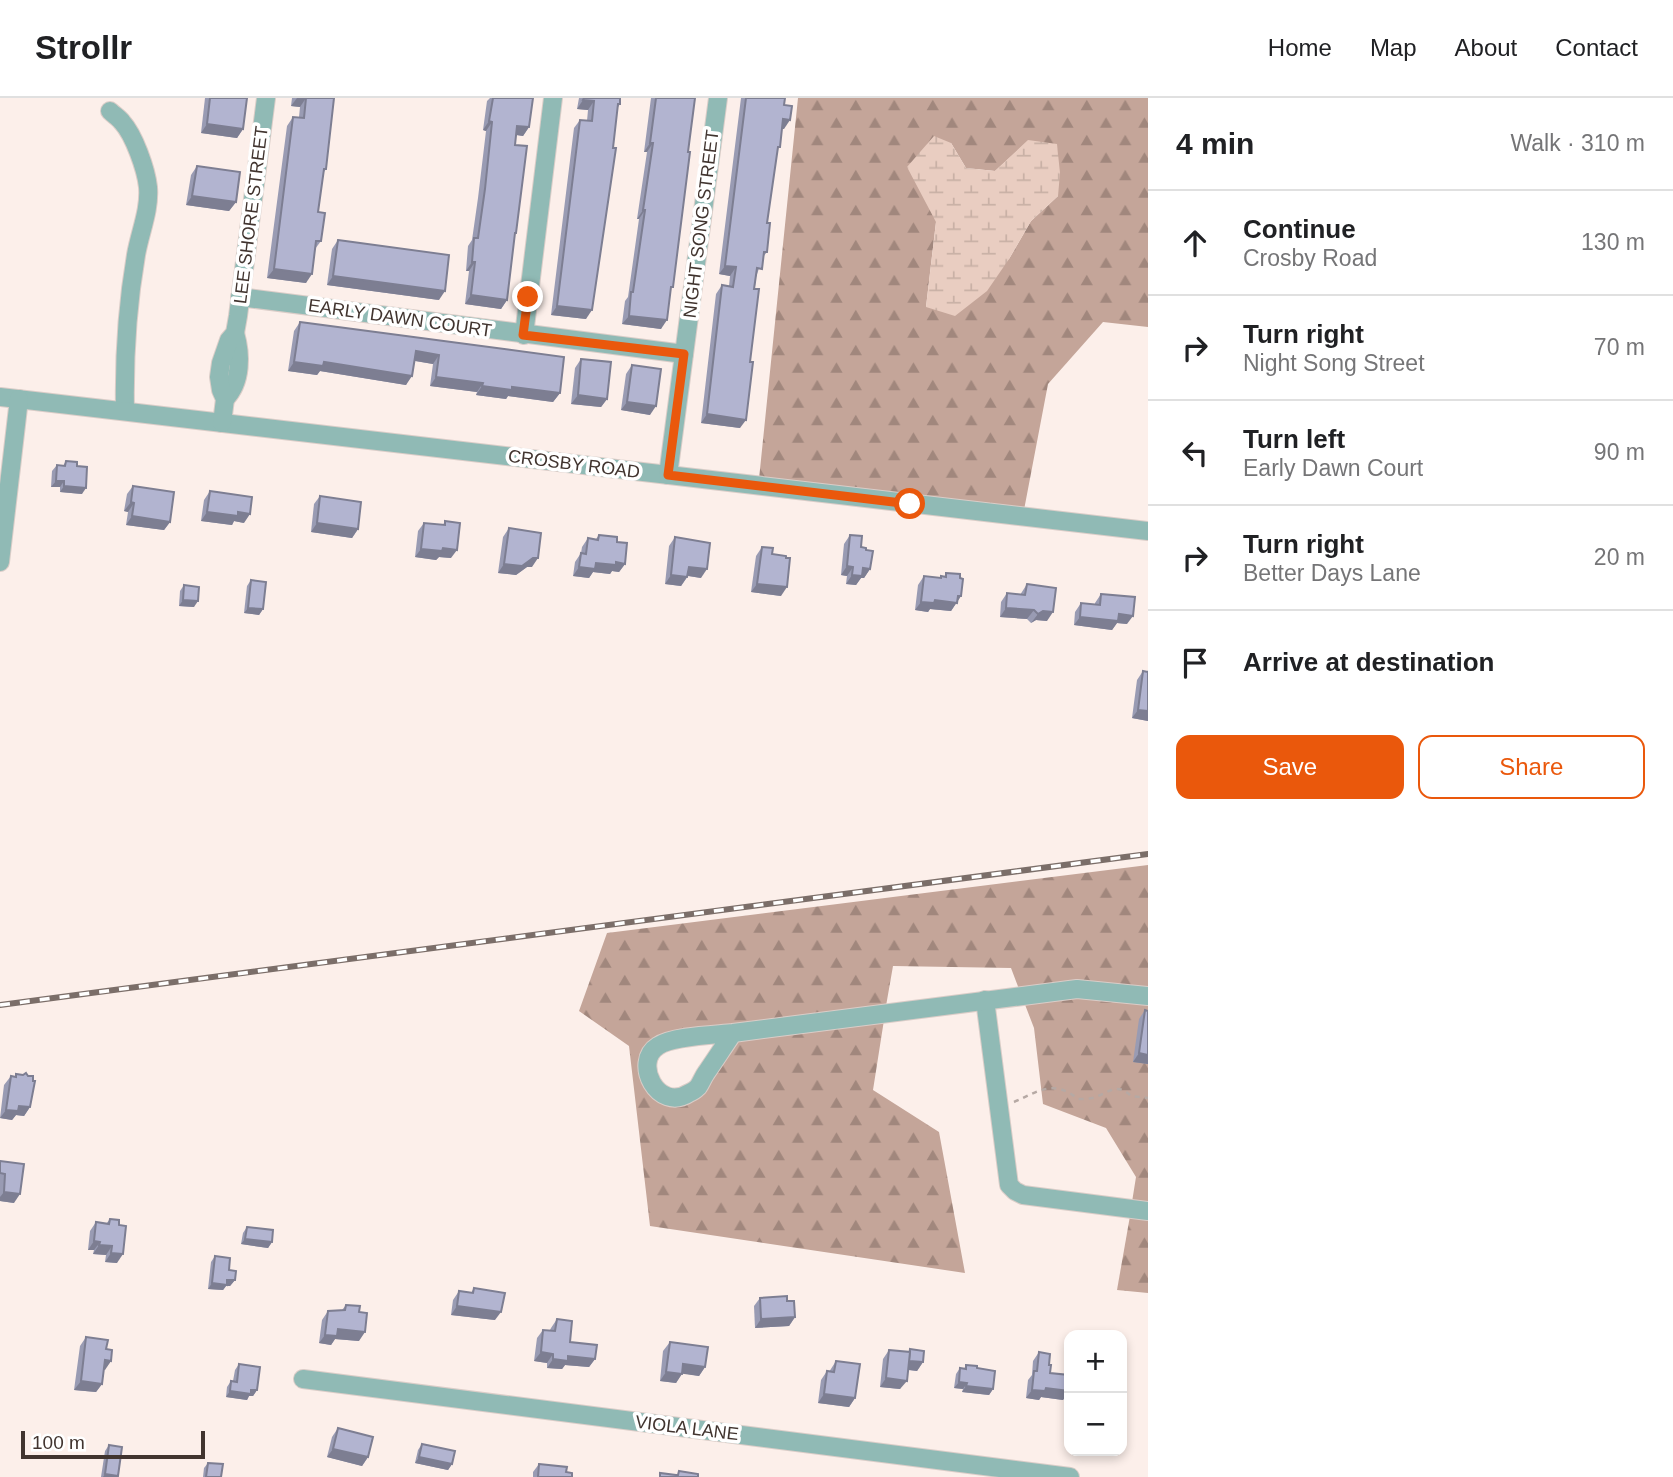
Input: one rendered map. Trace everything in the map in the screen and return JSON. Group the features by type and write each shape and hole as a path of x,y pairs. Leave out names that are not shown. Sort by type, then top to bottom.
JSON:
{"street":[{"name":"LEE SHORE STREET","path":"222,423 225,399 219,377 232,356 229,340 235,332 266,98"},
{"path":"523,335 553,98"},
{"name":"NIGHT SONG STREET","path":"668,475 718,98"},
{"path":"110,111 123,123 140,155 148,183 149,201 136,255 127,330 125,411"},
{"name":"EARLY DAWN COURT","path":"240,298 684,354"},
{"name":"CROSBY ROAD","path":"0,397 1148,531"},
{"path":"0,562 19,399"},
{"path":"733,1032 697,1088 682,1097 668,1098 654,1087 647,1072 650,1057 656,1047 667,1042 733,1032 1077,989 1148,996"},
{"path":"985,1000 1009,1185 1023,1195 1148,1211"},
{"name":"VIOLA LANE","path":"303,1379 1070,1477"}],"path":[{"path":"999,1110 1046,1088 1056,1087 1077,1099 1094,1098 1113,1088 1126,1092 1130,1097 1148,1098"}],"green space":[{"path":"798,98 1148,98 1148,327 1103,322 1048,384 1024,510 759,479","holes":["1028,141 1058,196 1031,221 1009,259 926,307 936,222 951,143 966,168 995,171"]},
{"path":"934,136 951,143 966,168 995,171 1028,140 1057,144 1060,173 1058,196 1031,221 987,291 955,316 926,307 936,222 907,167"},
{"path":"1148,865 1148,989 1019,989 1011,968 893,966 886,1006 735,1025 732,1023 644,1053 668,1105 736,1039 884,1020 873,1090 939,1132 965,1273 650,1226 629,1046 579,1011 607,933"},
{"path":"1078,996 1148,1003 1148,1204 1132,1202 1136,1177 1106,1128 1043,1104 1034,1028 1024,1002"},
{"path":"1130,1216 1148,1218 1148,1293 1117,1290"}],"building":[{"path":"210,98 247,98 243,129 207,124"},
{"path":"306,98 334,98 318,212 325,213 321,241 316,241 312,274 274,269 293,117 304,118"},
{"path":"493,98 533,98 529,127 517,126 515,145 527,146 507,300 471,295 475,262 472,262 474,238 478,238 485,189"},
{"path":"620,98 613,148 616,148 592,310 557,306 580,120 592,121 594,101 583,100"},
{"path":"656,98 695,98 667,320 629,316 645,210"},
{"path":"746,98 785,98 784,105 792,106 790,120 783,119 778,147 767,223 770,223 767,252 764,252 762,269 757,268 754,289 759,289 746,420 707,414 722,285 733,287 736,267 725,266"},
{"path":"197,166 240,172 236,202 192,196"},
{"path":"338,240 449,255 445,291 333,276"},
{"path":"300,322 564,357 560,393 512,387 512,390 436,377 439,355 416,351 412,376 324,362 323,366 294,362"},
{"path":"581,359 611,362 607,399 578,395"},
{"path":"632,365 661,369 656,406 627,402"},
{"path":"66,461 87,467 86,488 64,486 64,481 56,481 57,465 65,466"},
{"path":"133,486 174,492 170,522 132,516"},
{"path":"210,491 252,497 250,514 238,512 238,516 207,512"},
{"path":"320,496 361,502 358,529 317,523"},
{"path":"445,521 460,523 457,550 421,549 424,523 445,525"},
{"path":"509,528 541,533 538,558 533,558 522,566 504,564"},
{"path":"599,535 617,537 617,542 627,543 625,564 596,563 595,569 579,567 581,553 586,554 588,538 598,540"},
{"path":"850,535 862,536 861,547 873,551 870,569 863,568 862,576 852,575 853,567 847,566"},
{"path":"675,537 710,543 707,569 689,567 687,577 671,575"},
{"path":"762,547 773,548 772,554 790,558 787,587 757,584"},
{"path":"946,573 960,574 963,579 961,596 958,596 957,603 935,600 934,603 921,602 924,576 941,578 946,577"},
{"path":"251,580 266,582 263,609 248,608"},
{"path":"1027,584 1056,588 1053,612 1043,611 1038,614 1034,610 1006,608 1007,593 1025,595"},
{"path":"184,585 199,587 198,601 183,600"},
{"path":"1101,594 1135,597 1133,616 1119,614 1118,621 1080,617 1081,603 1100,605"},
{"path":"1143,671 1148,672 1148,711 1138,710"},
{"path":"1145,1010 1148,1011 1148,1055 1139,1053"},
{"path":"26,1073 33,1076 35,1081 30,1107 19,1106 18,1111 6,1110 11,1076"},
{"path":"0,1161 24,1164 20,1194 4,1192 5,1174 0,1173"},
{"path":"110,1219 119,1220 119,1225 126,1226 123,1254 111,1253 112,1246 99,1245 100,1242 94,1241 96,1222 109,1224"},
{"path":"247,1227 273,1230 272,1242 245,1239"},
{"path":"215,1256 230,1258 229,1270 236,1271 235,1280 227,1280 227,1285 212,1283"},
{"path":"474,1288 505,1293 501,1312 457,1306 459,1291 473,1293"},
{"path":"787,1296 787,1301 794,1301 795,1317 761,1319 760,1298"},
{"path":"346,1305 360,1306 359,1312 367,1313 365,1332 338,1329 337,1336 325,1335 328,1311 345,1310"},
{"path":"557,1319 572,1321 570,1342 597,1345 595,1359 568,1356 568,1361 553,1359 553,1354 541,1352 543,1330 555,1331"},
{"path":"86,1337 108,1340 106,1349 112,1350 111,1361 105,1360 102,1384 81,1381"},
{"path":"670,1342 708,1347 705,1367 683,1364 682,1374 666,1372"},
{"path":"910,1349 924,1351 923,1362 909,1361"},
{"path":"889,1350 910,1352 907,1381 886,1378"},
{"path":"1039,1352 1050,1354 1050,1373 1064,1374 1064,1390 1046,1388 1045,1391 1032,1390 1034,1371 1037,1371"},
{"path":"836,1361 860,1364 855,1398 824,1394 827,1371 834,1372"},
{"path":"239,1364 260,1367 257,1390 251,1390 251,1394 230,1391 231,1381 237,1382"},
{"path":"966,1365 995,1371 993,1389 966,1386 967,1383 959,1382 960,1368 966,1369"},
{"path":"338,1428 373,1437 368,1457 333,1449"},
{"path":"422,1444 455,1451 452,1464 419,1457"},
{"path":"109,1445 122,1447 118,1476 105,1474"},
{"path":"208,1463 223,1464 221,1477 206,1477"},
{"path":"539,1464 567,1467 566,1472 572,1473 572,1477 538,1477"},
{"path":"679,1471 698,1474 698,1477 660,1477 660,1473 678,1475"}],"railway":[{"path":"0,1005 1148,854"}],"route":[{"path":"528,297 523,335 684,354 668,475 910,504"}]}
